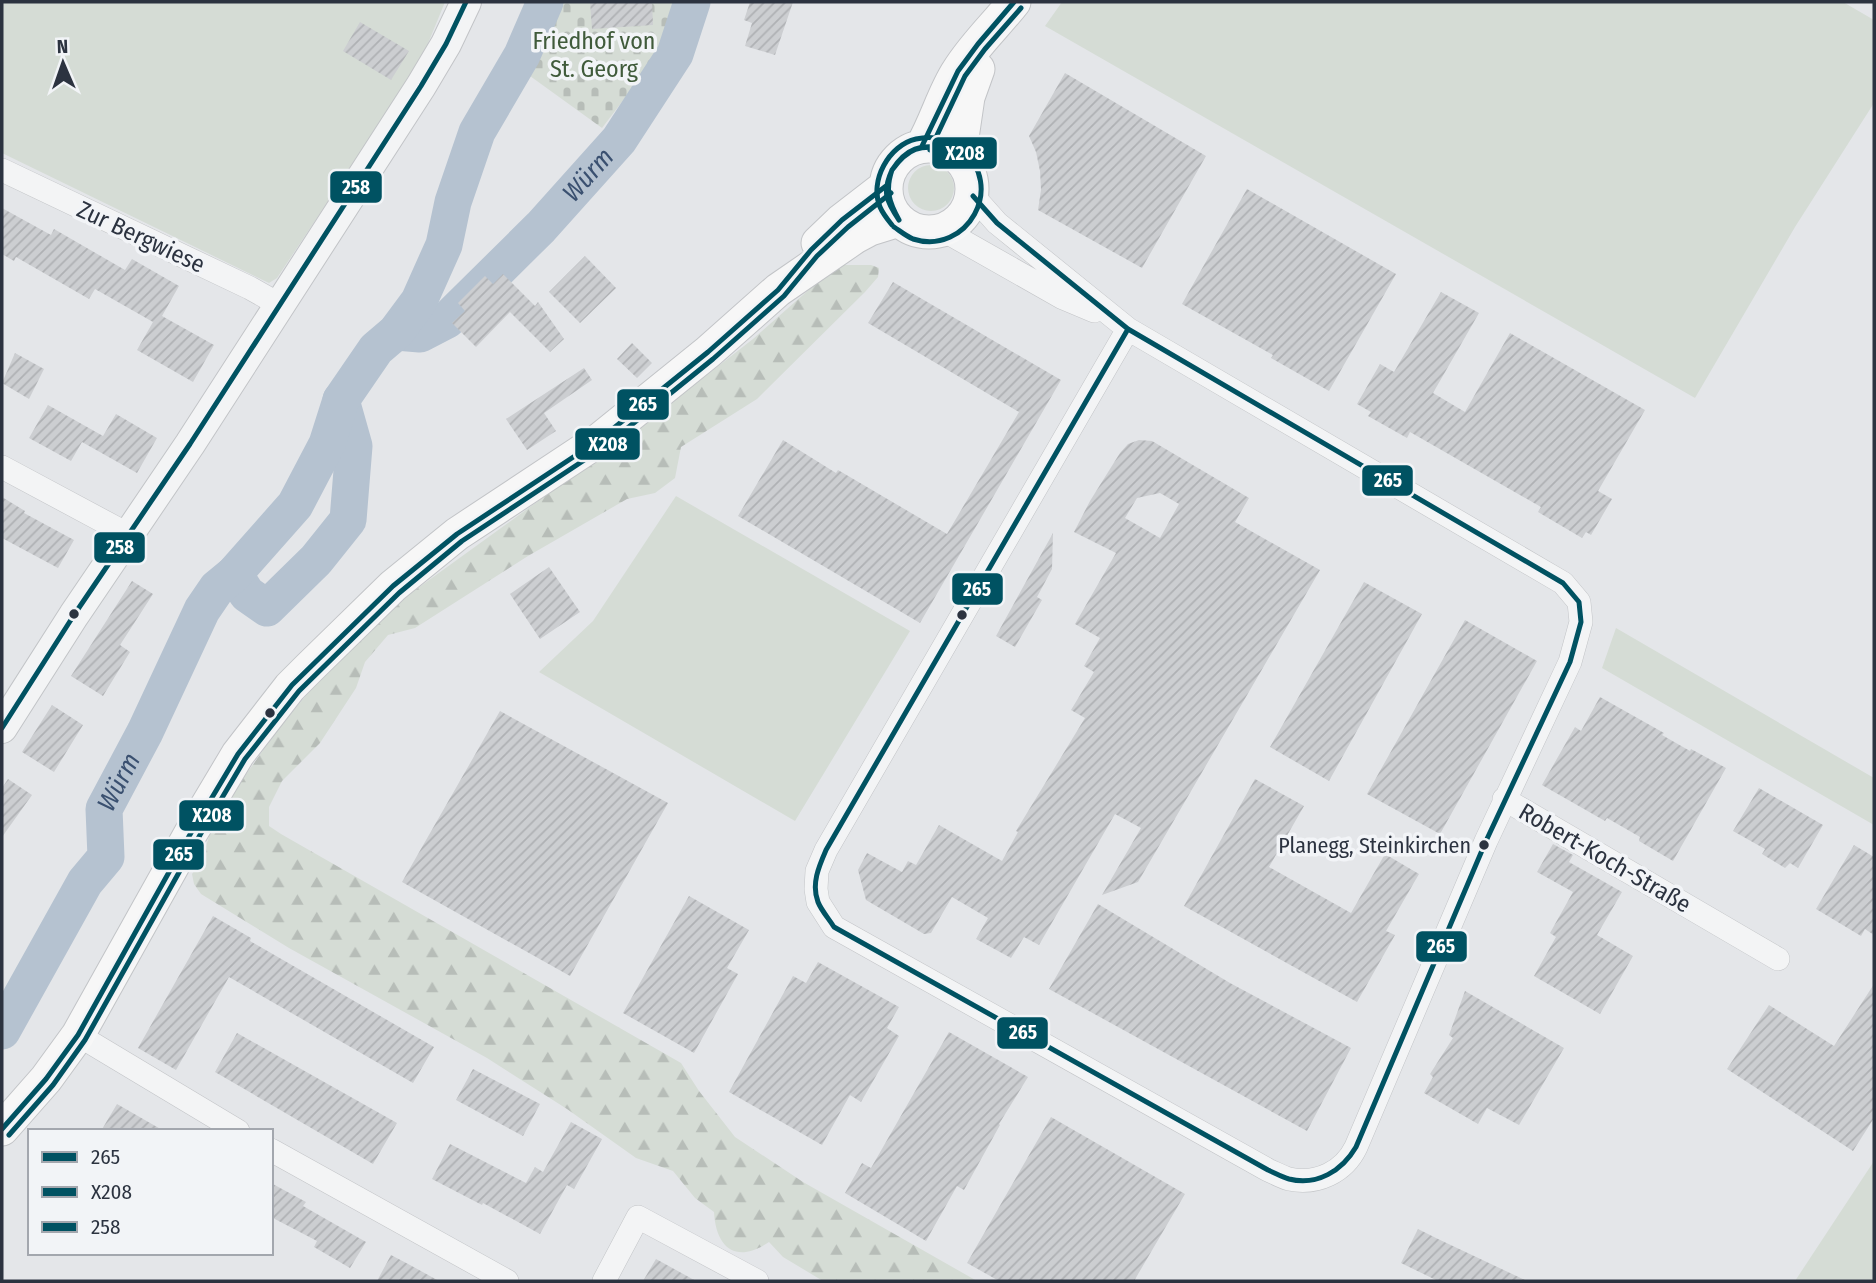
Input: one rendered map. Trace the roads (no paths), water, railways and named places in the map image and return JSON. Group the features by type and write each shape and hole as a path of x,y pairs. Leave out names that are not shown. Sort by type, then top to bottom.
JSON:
{"main road":[{"path":"922,146 933,128 956,74 974,47 1012,4"},
{"path":"959,158 968,97 976,73 1012,4"},
{"path":"922,146 936,146 959,158 967,167 973,195 961,219 943,230 931,232 909,228 899,220 887,199 886,186 893,165 911,150 922,146"},
{"path":"778,290 817,244 842,220 886,186"},
{"path":"2,1129 46,1079 78,1035 238,754 292,685 393,586 457,534 599,440 708,352 778,290 855,237 899,220"}],"street":[{"path":"2,728 421,86 446,44 466,2"},
{"name":"Zur Bergwiese","path":"2,170 250,288 280,305"},
{"path":"973,195 997,223 1122,325"},
{"path":"943,230 1063,298 1122,325 1563,583 1579,602 1581,622 1570,662 1504,799"},
{"name":"Robert-Koch-Straße","path":"1122,325 827,850 817,871 816,888 818,902 834,927 1268,1170 1289,1179 1316,1179 1328,1175 1351,1157 1504,799 1778,959"},
{"path":"2,467 129,535"},
{"path":"78,1035 235,1129"},
{"path":"273,1151 507,1281"},
{"path":"604,1281 638,1217 757,1281"}],"waterway":[{"name":"Würm","path":"2,1031 85,882 106,857 104,809 145,732 202,610 217,588 234,574 295,505 327,444 341,400 376,349 396,332 419,301 444,245 453,202 477,132 522,55 545,2"},
{"name":"Würm","path":"396,332 420,334 447,320 541,227 619,140 675,54 692,2"},
{"name":"Würm","path":"234,574 247,594 267,608 316,560 348,520 354,446 341,400"}],"place":[{"name":"Planegg, Steinkirchen","path":"1484,845"}],"park label":[{"name":"Friedhof von St. Georg","path":"594,55"}]}
